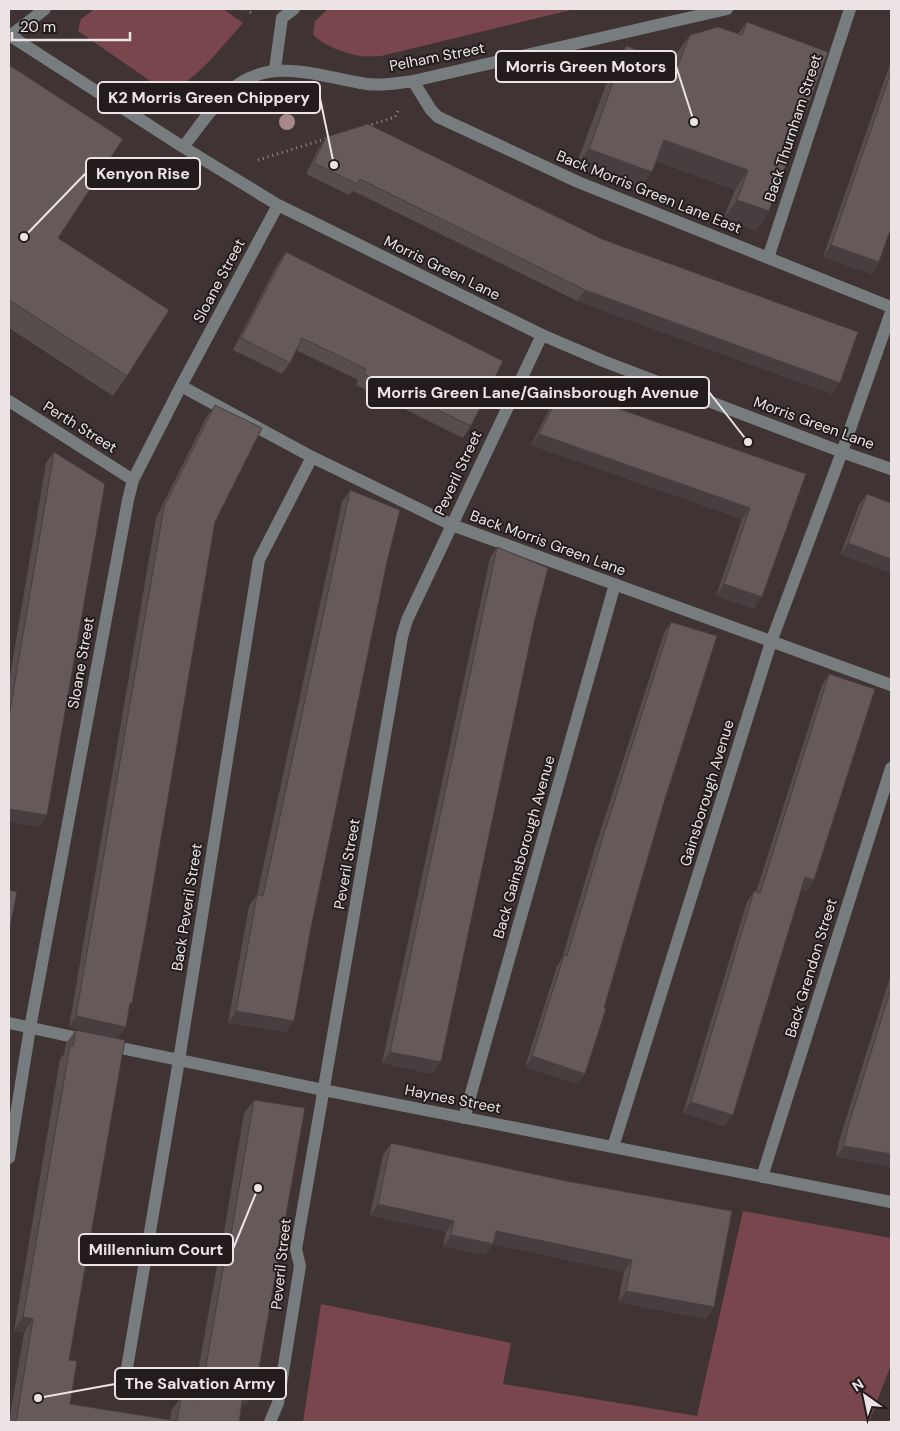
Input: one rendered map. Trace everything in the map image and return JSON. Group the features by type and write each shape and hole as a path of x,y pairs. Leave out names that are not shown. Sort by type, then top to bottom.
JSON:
{"street":[{"path":"10,35 45,9"},
{"path":"275,70 282,18 294,9"},
{"name":"Pelham Street","path":"183,147 226,94 246,79 275,70 301,71 370,85 413,81 726,9"},
{"name":"Back Thurnham Street","path":"768,258 850,9"},
{"name":"Morris Green Lane","path":"10,35 183,147 278,205 542,335 603,361 891,469"},
{"name":"Back Morris Green Lane East","path":"413,81 431,110 438,117 578,182 891,307"},
{"name":"Sloane Street","path":"9,1158 30,1028 133,480 278,205"},
{"name":"Gainsborough Avenue","path":"613,1148 771,642 842,452 891,312"},
{"name":"Peveril Street","path":"270,1422 278,1403 300,1266 296,1248 402,637 407,620 542,335"},
{"name":"Back Morris Green Lane","path":"181,386 312,457 452,525 891,685"},
{"name":"Perth Street","path":"9,401 133,480"},
{"name":"Back Peveril Street","path":"126,1374 179,1060 259,560 312,457"},
{"name":"Back Gainsborough Avenue","path":"464,1118 615,584"},
{"name":"Back Grendon Street","path":"762,1177 891,768"},
{"name":"Haynes Street","path":"9,1023 324,1090 891,1202"}],"path":[{"path":"359,128 395,117 413,81"},
{"path":"240,183 258,159 331,137"}],"shaded area":[{"path":"95,9 223,9 243,23 192,77 176,86 159,87 78,31 81,19"},
{"path":"328,9 575,9 381,56 360,56 342,51 322,42 313,34 315,21"},
{"path":"743,1211 891,1238 891,1365 869,1422 303,1422 321,1304 511,1343 503,1384 697,1416"}],"building":[{"path":"747,22 828,52 769,211 737,200 748,170 664,140 652,172 589,149 626,46 678,65 690,35 718,27 742,35"},
{"path":"9,65 123,139 58,238 169,310 127,376 9,300"},
{"path":"891,72 891,228 879,262 831,245"},
{"path":"368,124 602,239 858,332 840,383 585,290 360,179 357,184 314,163 326,137"},
{"path":"286,252 503,361 471,426 364,374 366,369 302,338 290,363 241,338"},
{"path":"562,389 806,474 762,597 724,584 750,508 539,434"},
{"path":"215,405 262,428 215,522 146,927 126,1027 76,1016 164,507"},
{"path":"54,452 105,484 47,815 9,809 9,717"},
{"path":"350,490 400,510 387,562 311,928 294,1021 236,1011 257,895 263,896"},
{"path":"867,494 891,503 891,559 848,543"},
{"path":"497,547 548,568 535,619 441,1062 390,1052"},
{"path":"671,622 717,636 665,799 604,1008 606,1009 585,1074 532,1056 564,955 567,956"},
{"path":"829,674 875,689 814,880 805,877 733,1115 691,1102 754,891 760,893"},
{"path":"9,890 17,892 9,932"},
{"path":"891,988 891,1154 844,1146 847,1130"},
{"path":"76,1030 125,1040 69,1360 77,1361 70,1404 177,1421 181,1397 200,1400 254,1100 305,1108 255,1391 244,1389 239,1422 16,1422 33,1319 23,1317 70,1046 73,1046"},
{"path":"391,1143 566,1181 732,1211 714,1307 626,1291 632,1260 496,1231 493,1244 451,1235 454,1221 378,1204"}],"place":[{"name":"Morris Green Motors","path":"694,122"},
{"name":"K2 Morris Green Chippery","path":"334,165"},
{"name":"Kenyon Rise","path":"24,237"},
{"name":"Morris Green Lane/Gainsborough Avenue","path":"748,442"},
{"name":"Millennium Court","path":"258,1188"},
{"name":"The Salvation Army","path":"38,1398"}]}
